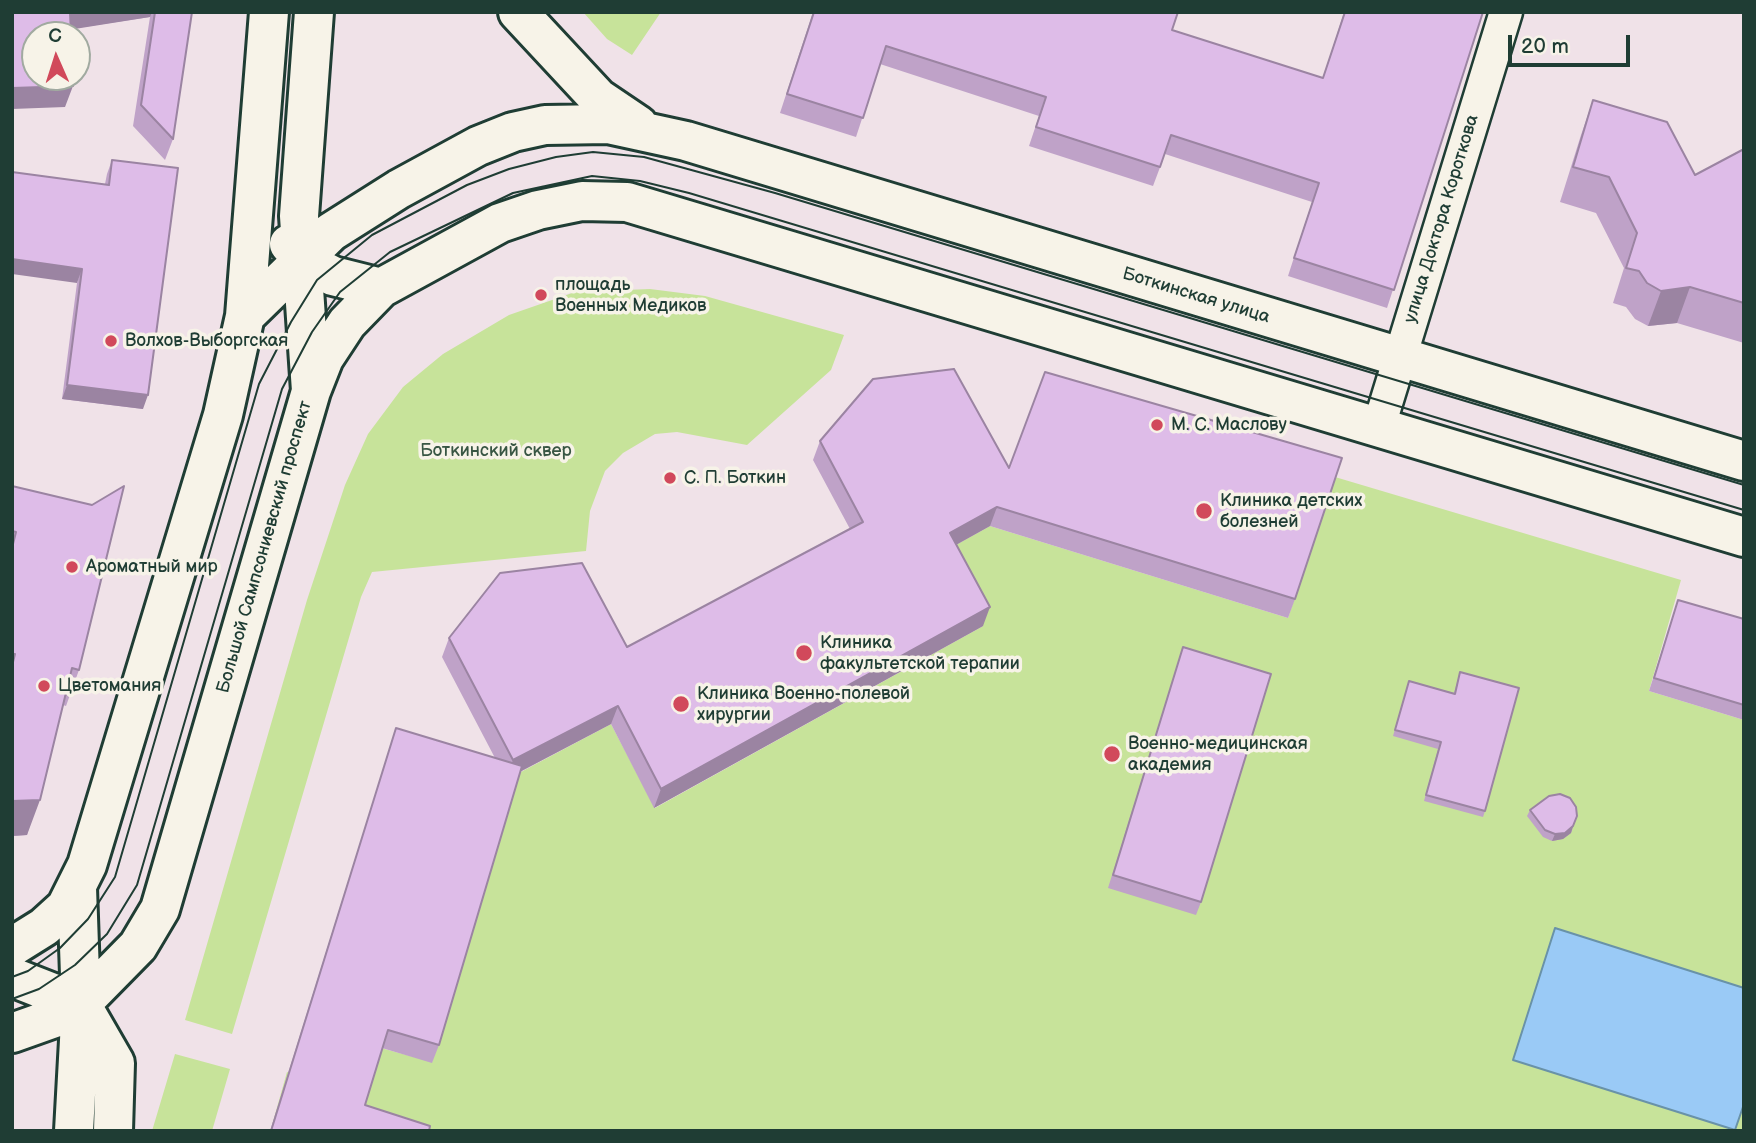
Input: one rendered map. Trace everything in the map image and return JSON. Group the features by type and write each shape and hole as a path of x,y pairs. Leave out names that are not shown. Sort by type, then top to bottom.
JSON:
{"main road":[{"path":"21,942 66,907 77,888 91,852 223,415 245,316 257,200 269,12"},
{"name":"Большой Сампсониевский проспект","path":"12,1034 57,1017 81,1004 138,946 160,909 311,391 299,216 314,12"},
{"path":"518,12 598,98 649,131"},
{"path":"245,316 331,232 399,189 478,146 513,132 573,123 608,124 649,131"},
{"name":"Боткинская улица","path":"649,131 1744,461"},
{"path":"257,200 302,260 333,275 381,288"},
{"path":"311,391 324,358 347,323 381,288 490,228 538,210 582,201 627,202 1744,537"},
{"path":"74,1131 81,1004 77,888"},
{"path":"12,977 81,1004 115,1063 113,1131"}],"street":[{"name":"улица Доктора Короткова","path":"1379,426 1506,12"}],"green space":[{"path":"583,12 661,12 632,55 607,39"},
{"name":"Боткинский сквер","path":"650,289 705,296 844,335 831,370 747,445 677,432 655,434 623,453 605,471 590,511 586,551 372,572 361,597 232,1034 185,1020 307,600 345,485 368,434 403,387 443,354 509,315 575,292"},
{"name":"Военно-медицинская академия","path":"1335,477 1681,580 1649,691 1744,720 1744,1131 385,1131 272,1125 287,1072 366,1098 381,1048 432,1062 519,773 611,724 655,808 983,626 901,575 990,526 1288,618"},
{"path":"175,1054 230,1069 212,1131 152,1131"}],"water":[{"path":"1555,928 1744,988 1744,1104 1735,1130 1513,1060"}],"building":[{"path":"12,12 70,12 70,21 21,21 21,88 12,88"},
{"path":"155,12 192,12 173,139 141,105"},
{"path":"814,12 1178,12 1172,30 1323,78 1345,12 1483,12 1394,290 1294,258 1319,183 1171,135 1160,167 1036,127 1046,97 886,46 863,118 787,94"},
{"path":"1593,100 1667,122 1695,175 1744,149 1744,303 1690,287 1661,291 1647,283 1639,271 1626,268 1637,233 1609,177 1573,167"},
{"name":"Волхов-Выборгская","path":"112,160 178,168 148,395 67,385 82,269 12,259 12,172 109,185"},
{"path":"954,369 1009,468 1045,372 1342,458 1295,599 997,507 950,533 990,607 661,789 618,706 513,760 449,638 500,573 582,563 627,647 863,522 820,441 873,379"},
{"path":"12,486 92,505 124,486 79,670 72,668 40,800 12,801 12,666 15,654 12,654 12,548 16,532 12,531"},
{"path":"1678,600 1744,619 1744,705 1654,678"},
{"path":"1183,647 1271,674 1201,902 1113,875"},
{"path":"1460,672 1519,688 1485,811 1426,795 1441,742 1395,730 1409,681 1455,694"},
{"path":"396,728 522,766 439,1045 388,1030 365,1105 430,1126 429,1131 271,1131"},
{"path":"1560,794 1570,798 1576,807 1577,816 1573,826 1565,833 1555,834 1545,830 1530,810 1549,796"}],"tram line":[{"path":"12,977 28,971 60,948 88,919 115,877 259,384 291,322 317,280 372,235 467,185 509,169 556,157 593,152 644,157 775,193 1744,485"},
{"path":"12,999 39,989 75,965 107,934 137,885 282,389 312,332 340,292 390,252 513,193 592,176 640,181 689,193 1744,510"}],"place":[{"name":"площадь Военных Медиков","path":"541,295"},
{"name":"Волхов-Выборгская","path":"111,341"},
{"name":"М. С. Маслову","path":"1157,425"},
{"name":"С. П. Боткин","path":"670,478"},
{"name":"Клиника детских болезней","path":"1204,511"},
{"name":"Ароматный мир","path":"72,567"},
{"name":"Клиника факультетской терапии","path":"804,653"},
{"name":"Цветомания","path":"44,686"},
{"name":"Клиника Военно-полевой хирургии","path":"681,704"},
{"name":"Военно-медицинская академия","path":"1112,754"}]}
